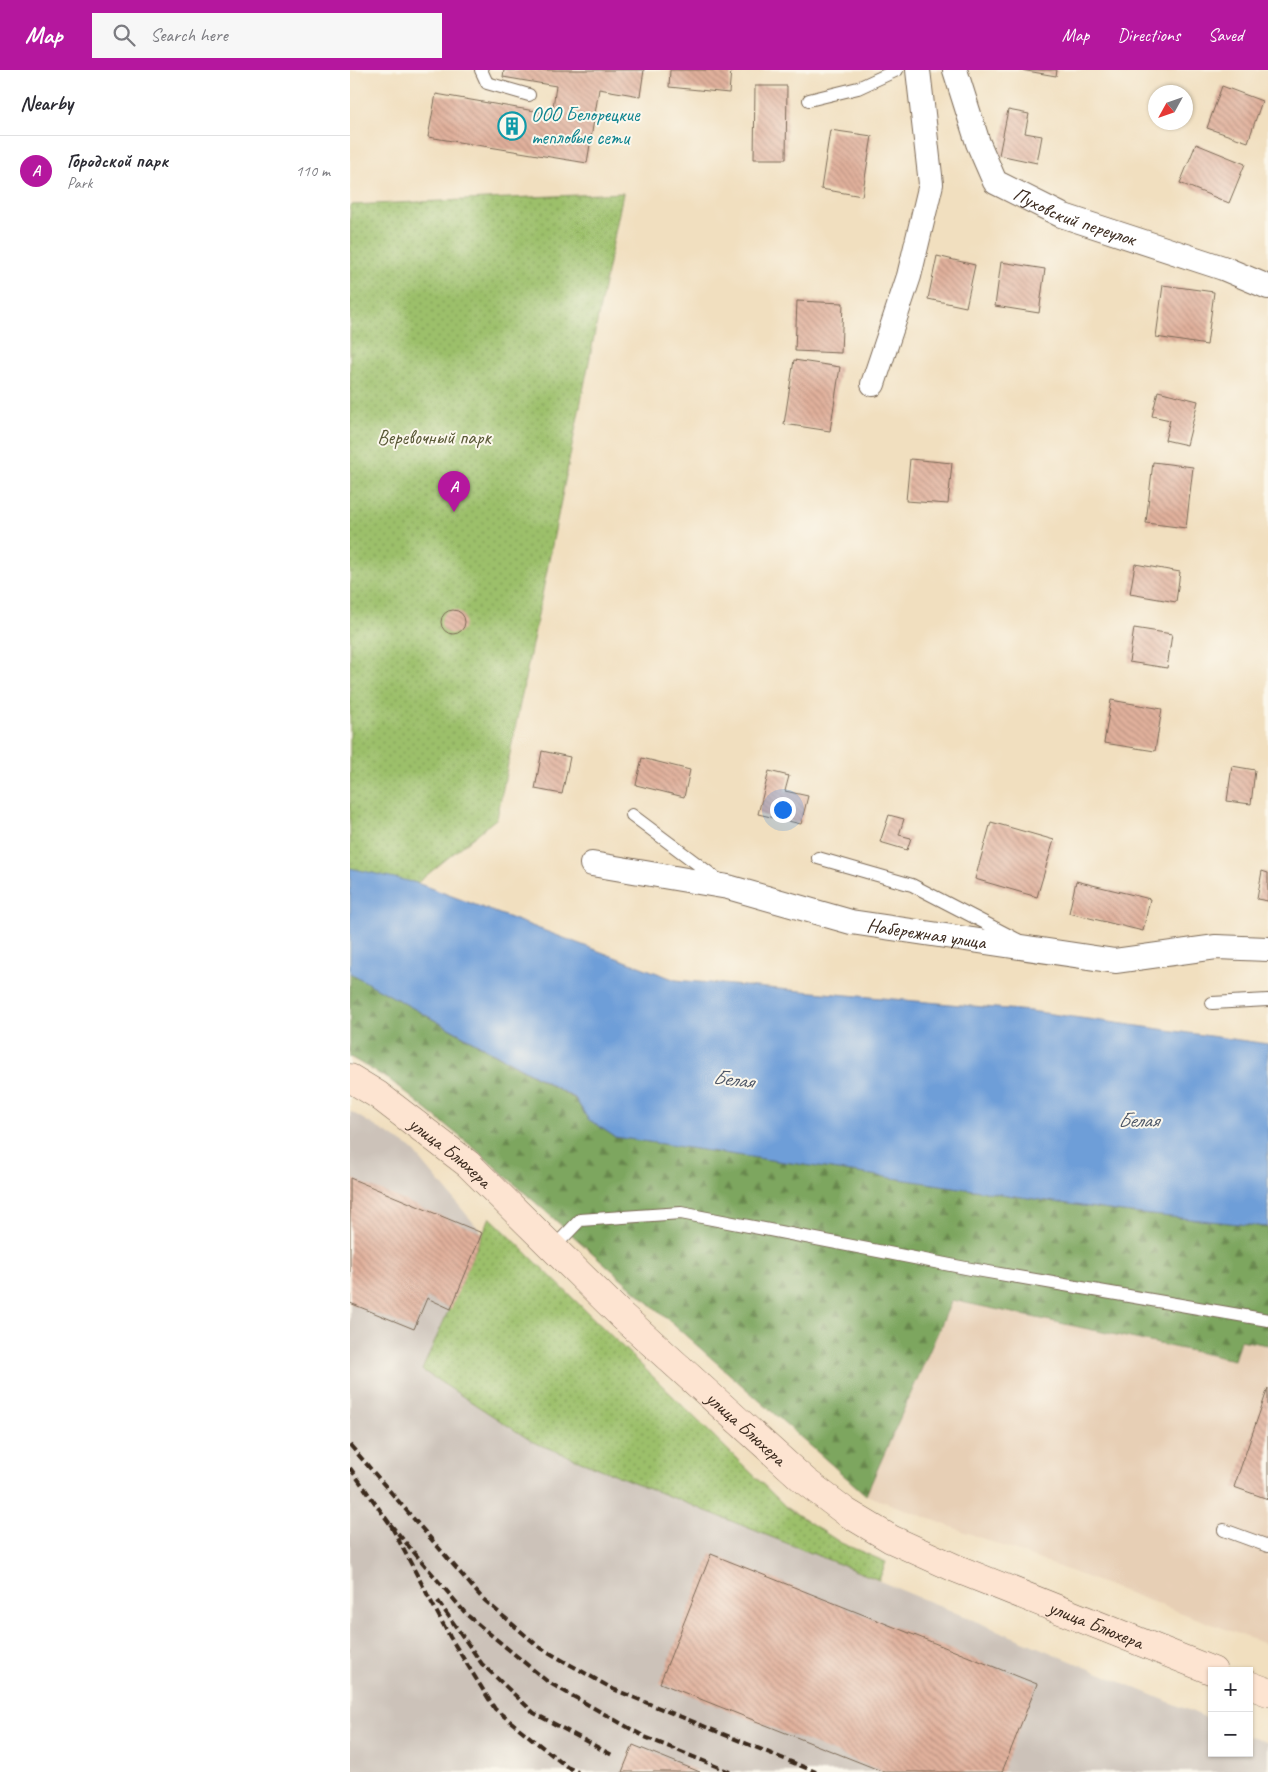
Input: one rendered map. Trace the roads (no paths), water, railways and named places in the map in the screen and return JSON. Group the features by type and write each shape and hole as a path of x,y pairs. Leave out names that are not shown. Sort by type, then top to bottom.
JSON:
{"main road":[{"name":"улица Блюхера","path":"350,1078 378,1095 468,1164 622,1316 805,1482 846,1512 891,1539 955,1568 1208,1669"},
{"path":"1253,1686 1268,1692"}],"street":[{"path":"873,384 909,276 931,184 918,70"},
{"name":"Пуховский переулок","path":"955,70 978,143 995,182 1061,215 1222,268 1268,287"},
{"name":"Набережная улица","path":"592,864 728,887 851,922 1115,960 1216,947 1268,949"}],"lane":[{"path":"481,70 487,83 529,95"},
{"path":"809,100 858,88 897,70"},
{"path":"632,815 728,887"},
{"path":"818,858 912,885 1035,949"},
{"path":"1212,1002 1268,1000"},
{"path":"553,1248 580,1220 681,1212 970,1269 1268,1320"},
{"path":"1224,1530 1268,1546"}],"water":[{"name":"Белая","path":"350,868 417,883 676,980 1030,1011 1268,1044 1268,1227 1123,1212 615,1137 588,1119 575,1098 350,973"}],"railway":[{"path":"350,1445 482,1598 539,1647 613,1689 816,1772"},
{"path":"350,1468 390,1524 450,1637 495,1709 567,1767 578,1772"},
{"path":"390,1524 467,1615 548,1682 645,1737 730,1772"},
{"path":"438,1601 482,1664 534,1713 612,1755"}],"place":[{"name":"ООО Белорецкие тепловые сети","path":"512,126"},
{"name":"Городской парк","path":"454,512"}],"park label":[{"name":"Веревочный парк","path":"434,437"}]}
